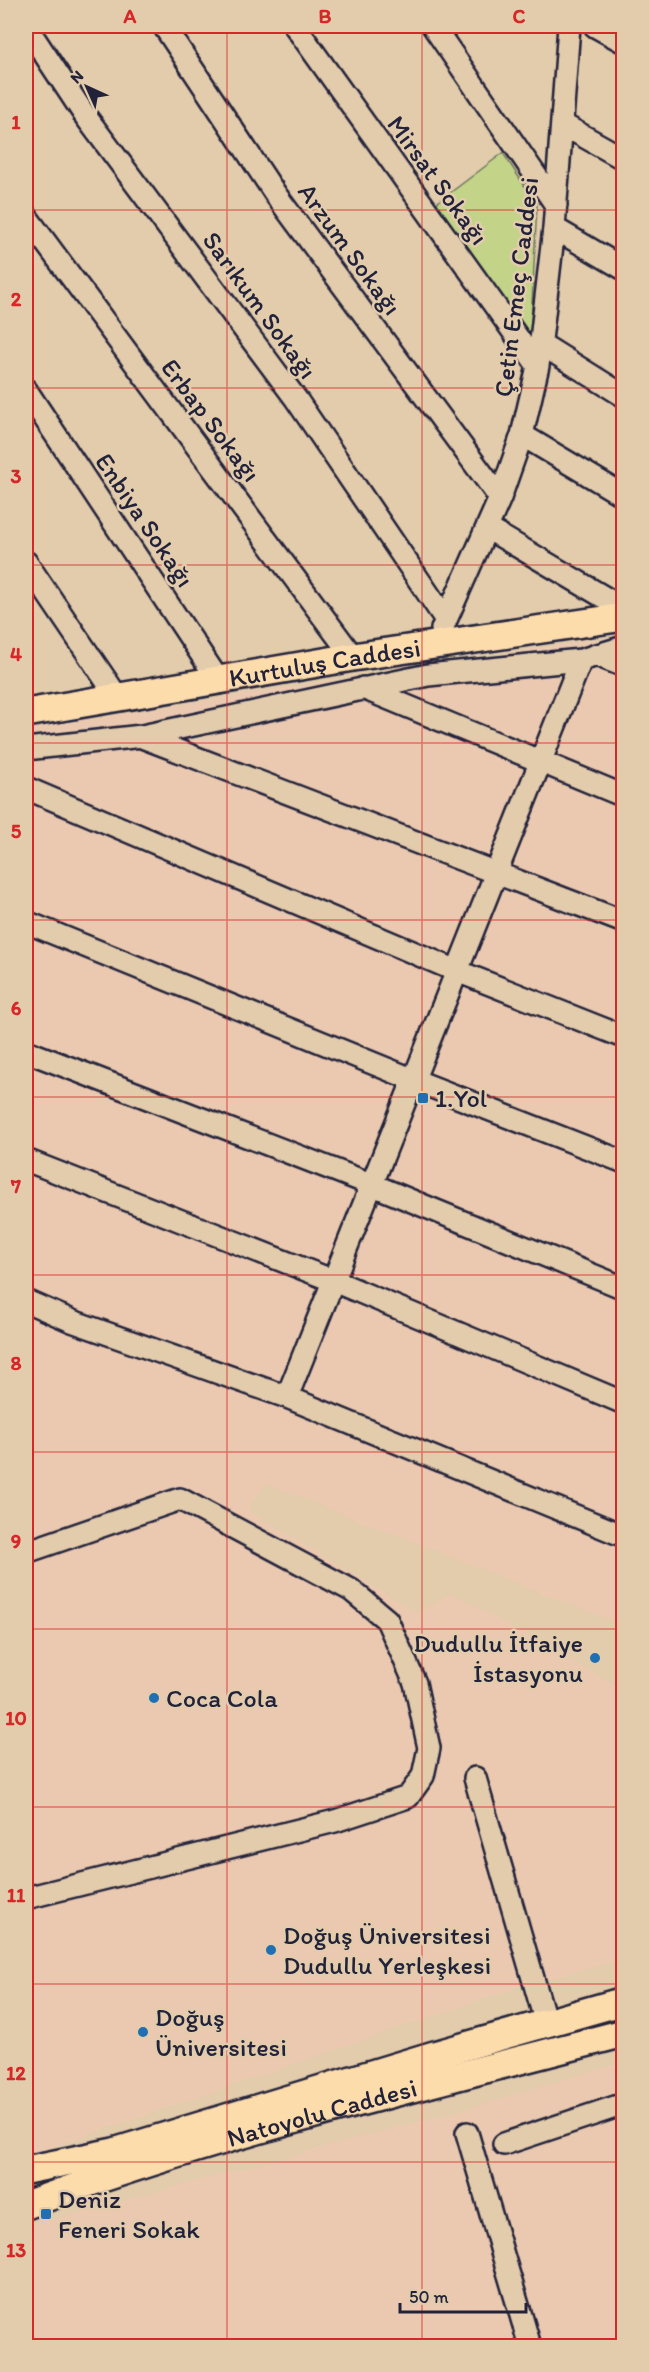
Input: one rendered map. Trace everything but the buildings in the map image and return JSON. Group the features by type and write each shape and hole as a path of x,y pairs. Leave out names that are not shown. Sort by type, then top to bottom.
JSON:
{"main road":[{"name":"Kurtuluş Caddesi","path":"26,713 353,657 440,632 624,617"},
{"name":"Natoyolu Caddesi","path":"26,2170 114,2152 624,2001"},
{"name":"Natoyolu Caddesi","path":"26,2205 88,2182 253,2131 624,2033"}],"street":[{"name":"Sarıkum Sokağı","path":"26,26 86,117 296,399 440,632"},
{"name":"Arzum Sokağı","path":"164,26 276,195 500,498"},
{"name":"Mirsat Sokağı","path":"295,26 538,366"},
{"path":"433,26 556,205"},
{"name":"Çetin Emeç Caddesi","path":"440,632 500,498 522,435 538,366 554,228 569,26"},
{"path":"595,26 624,42"},
{"path":"562,124 624,159"},
{"name":"Erbap Sokağı","path":"26,216 353,657"},
{"path":"554,228 624,269"},
{"path":"541,344 624,396"},
{"name":"Enbiya Sokağı","path":"26,390 219,681"},
{"path":"522,435 624,496"},
{"path":"487,528 624,609"},
{"path":"26,562 118,698"},
{"path":"26,750 141,736 428,675 589,657 624,647"},
{"path":"589,657 624,666"},
{"path":"286,1397 373,1185 540,763 589,657"},
{"path":"363,688 624,796"},
{"path":"141,736 624,922"},
{"path":"26,788 457,971 624,1037"},
{"path":"26,922 414,1080 624,1162"},
{"path":"26,1051 373,1185 624,1288"},
{"path":"26,1160 334,1281 624,1403"},
{"path":"26,1301 72,1321 286,1397 624,1536"},
{"path":"26,1552 180,1499 351,1590 387,1620 415,1683 429,1748 423,1776 408,1797 334,1821 26,1898"},
{"path":"475,1778 546,2024"},
{"path":"504,2144 624,2104"},
{"path":"466,2133 530,2346"}],"shaded area":[{"path":"623,633 623,1625 266,1483 247,1510 418,1613 452,1593 623,1691 623,1959 527,1984 26,2156 26,729 612,637"},
{"path":"623,2062 623,2346 26,2346 26,2227 466,2109"}],"green space":[{"path":"503,153 537,205 530,344 430,208"}],"place":[{"name":"1.Yol","path":"423,1098"},
{"name":"Dudullu İtfaiye İstasyonu","path":"595,1658"},
{"name":"Coca Cola","path":"154,1698"},
{"name":"Doğuş Üniversitesi Dudullu Yerleşkesi","path":"271,1950"},
{"name":"Doğuş Üniversitesi","path":"143,2032"},
{"name":"Deniz Feneri Sokak","path":"46,2214"}]}
